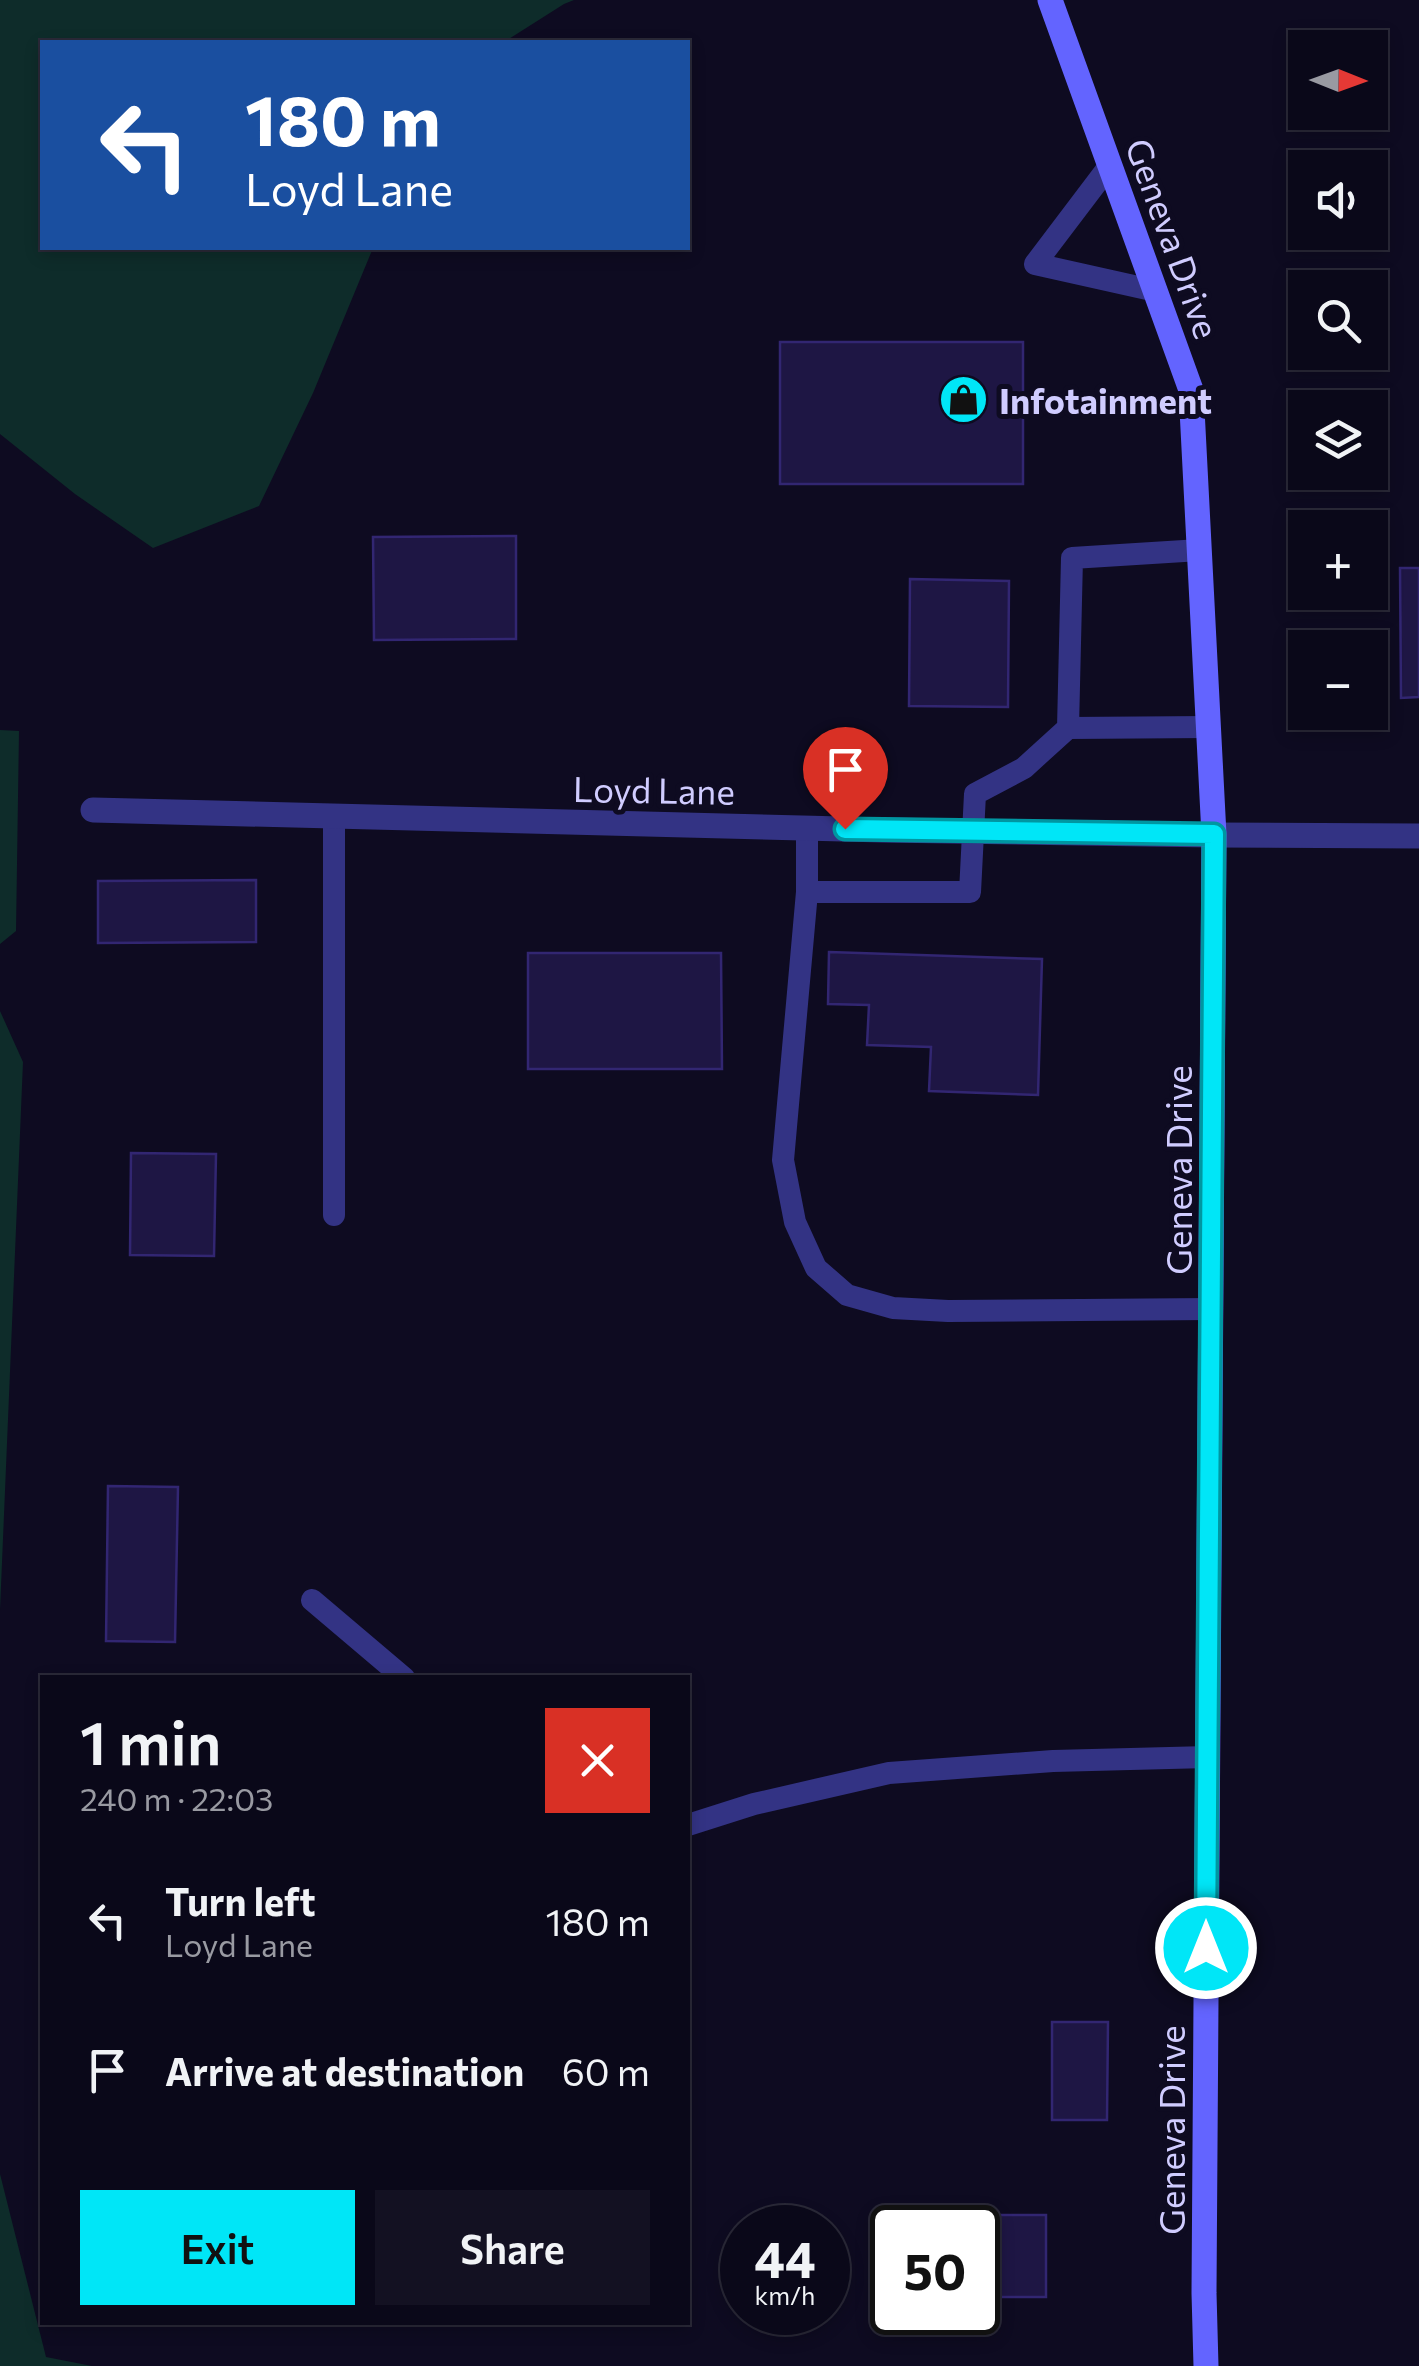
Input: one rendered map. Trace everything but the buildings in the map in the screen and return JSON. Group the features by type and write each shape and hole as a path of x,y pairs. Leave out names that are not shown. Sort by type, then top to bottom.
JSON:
{"main road":[{"name":"Geneva Drive","path":"1050,0 1192,390 1214,834 1206,2366"}],"street":[{"name":"Loyd Lane","path":"92,810 973,832 1419,836"}],"lane":[{"path":"1110,165 1034,264 1156,291"},
{"path":"1068,728 1072,558 1200,550"},
{"path":"806,892 970,892 975,794 1024,768 1068,728 1209,727"},
{"path":"334,816 334,1215"},
{"path":"807,828 806,892 783,1160 795,1222 816,1268 847,1295 894,1308 1211,1309"},
{"path":"312,1600 400,1675"},
{"path":"690,1823 754,1804 889,1774 1053,1761 1208,1757"}],"green space":[{"path":"0,0 574,0 507,40 40,40 40,250 372,250 313,393 259,506 153,548 75,494 0,434"},
{"path":"0,730 19,731 16,931 0,944"},
{"path":"0,1011 23,1062 0,1610"},
{"path":"0,2174 46,2357 92,2366 0,2366"}],"place":[{"name":"Infotainment","path":"964,399"}],"route":[{"path":"845,829 1214,834 1206,1948"}]}
